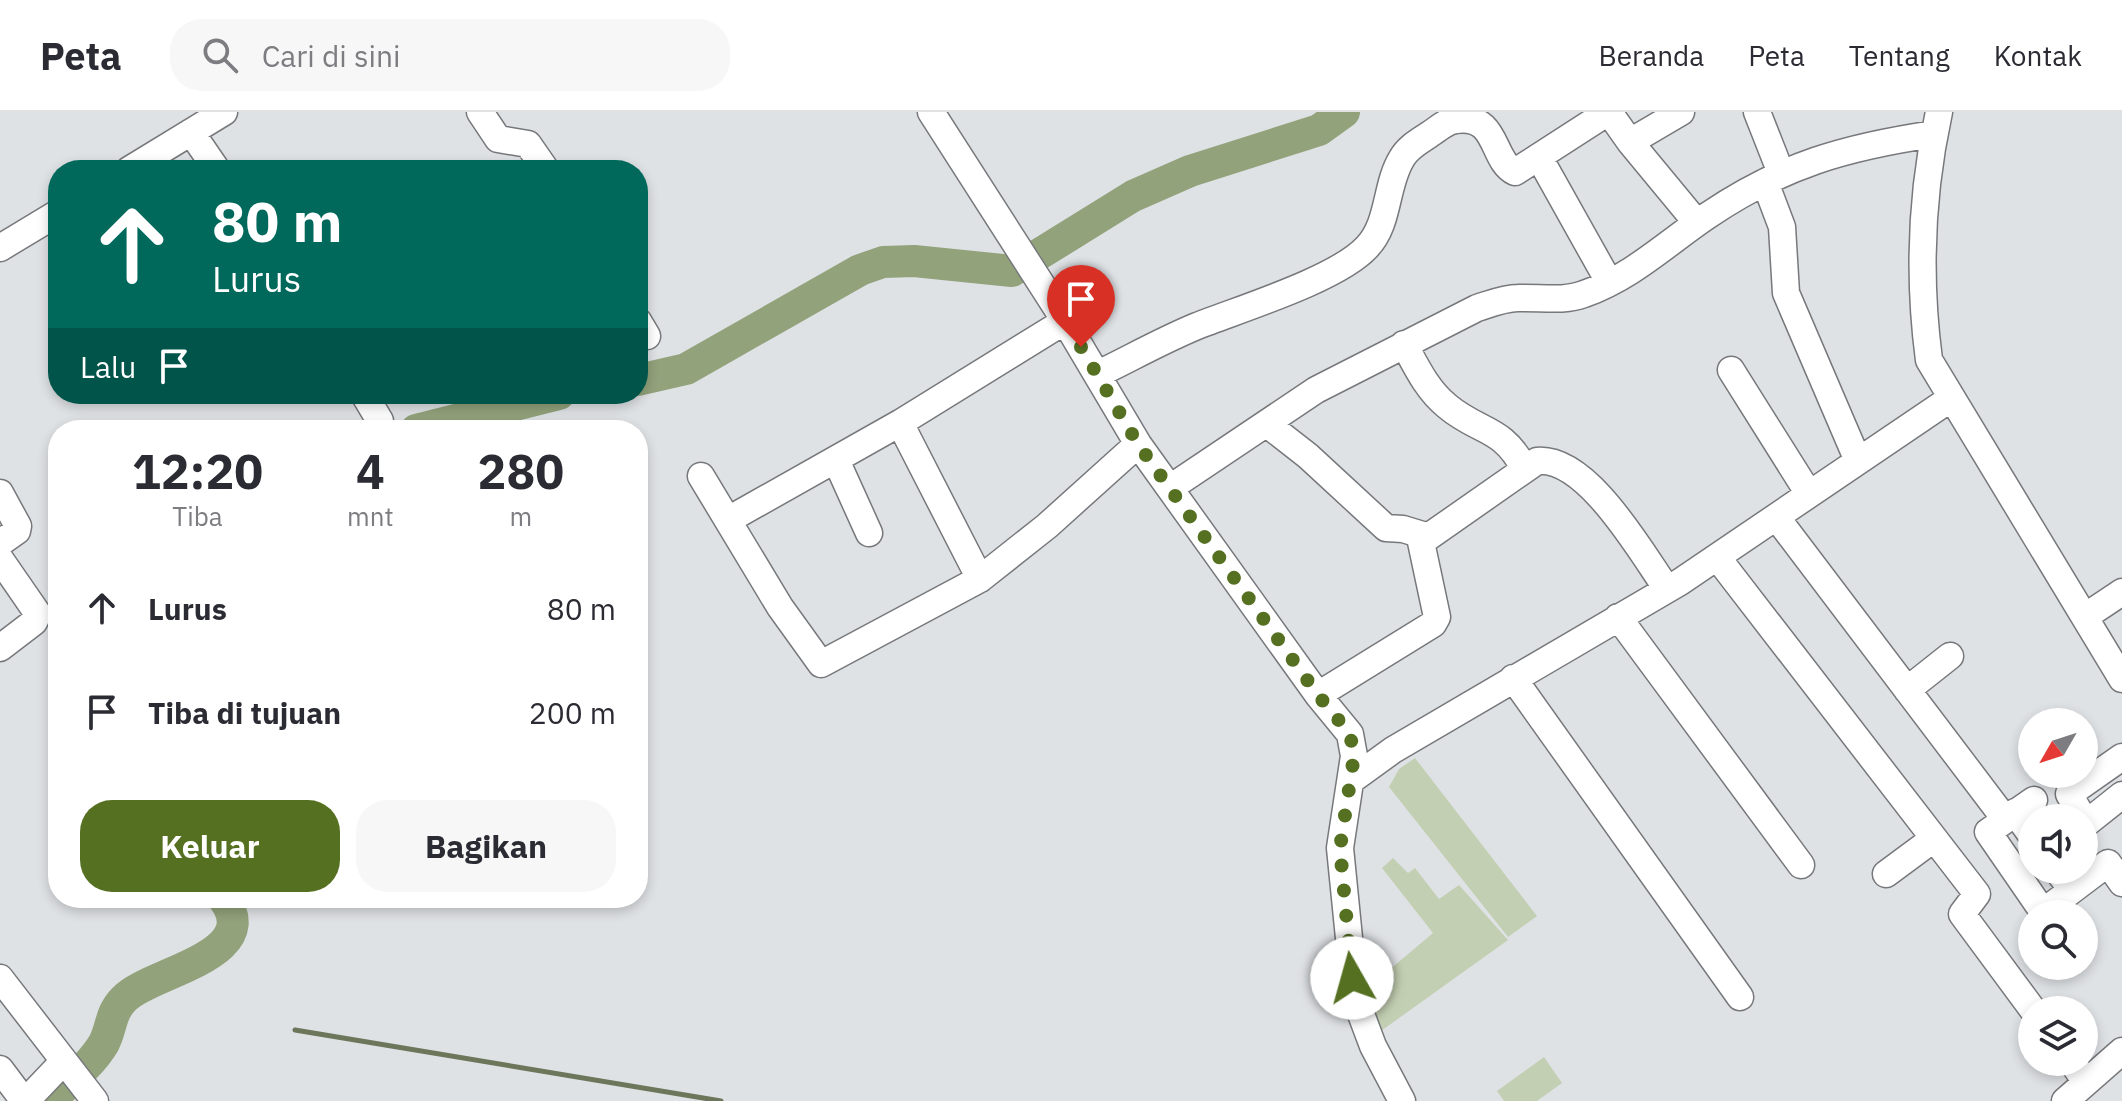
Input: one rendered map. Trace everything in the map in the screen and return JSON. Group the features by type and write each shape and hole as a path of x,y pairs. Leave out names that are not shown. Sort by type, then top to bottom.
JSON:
{"street":[{"path":"145,160 224,112"},
{"path":"480,112 498,139 528,144 539,160"},
{"path":"931,112 1065,321 1138,444 1318,695 1350,734 1393,750"},
{"path":"1630,142 1681,112"},
{"path":"1757,112 1782,227 1786,293 1858,461"},
{"path":"1098,374 1358,256 1378,234 1393,176 1403,155 1447,122 1471,121 1483,127 1513,172 1607,113 1697,223"},
{"path":"1170,488 1316,390 1404,344 1502,300 1565,298 1609,282 1637,268 1697,223 1773,177 1809,161 1937,123 1923,227 1923,310 1929,360 2122,679"},
{"path":"191,132 210,160"},
{"path":"1539,157 1609,282"},
{"path":"0,248 48,219"},
{"path":"728,520 900,423 1065,321"},
{"path":"1404,344 1427,384 1444,404 1504,438 1524,468"},
{"path":"1731,370 1809,494"},
{"path":"1353,779 1393,750 1667,589 1950,399"},
{"path":"900,423 980,579"},
{"path":"1267,424 1308,456 1386,528 1426,536"},
{"path":"701,476 780,607 821,664 980,579 1047,526 1138,444"},
{"path":"836,460 869,533"},
{"path":"1318,695 1433,624 1437,617 1420,546 1426,536 1524,468 1548,460 1581,477 1618,520 1667,589"},
{"path":"0,493 18,526 17,531 0,543"},
{"path":"1777,518 1907,690 2018,810 1988,834 2018,876"},
{"path":"1717,557 1932,840 1977,894 1962,914 2023,996"},
{"path":"0,559 38,614 34,622 0,648"},
{"path":"2086,616 2122,592"},
{"path":"1618,617 1801,865"},
{"path":"1907,690 1950,656"},
{"path":"1513,678 1740,997"},
{"path":"1350,734 1353,779 1344,812 1340,848 1355,998 1373,1046 1402,1101"},
{"path":"2075,804 2069,794 2122,757"},
{"path":"2098,814 2122,795"},
{"path":"1886,874 1932,840"},
{"path":"2098,867 2108,863 2122,883"},
{"path":"2023,884 2041,909 2051,906 2063,884"},
{"path":"0,978 91,1097"},
{"path":"2098,1066 2118,1060"},
{"path":"0,1069 27,1100 62,1063"},
{"path":"2065,1101 2077,1076"}],"green space":[{"path":"1415,758 1537,916 1508,937 1389,787 1399,769"},
{"path":"1393,858 1408,873 1415,868 1439,899 1459,885 1508,940 1381,1031 1363,992 1433,933 1382,868"},
{"path":"1544,1057 1562,1083 1537,1101 1504,1101 1497,1091"}],"waterway":[{"path":"648,378 686,369 860,270 883,262 914,261 1012,271 1133,196 1190,171 1319,130 1344,112"},
{"path":"456,420 519,404"},
{"path":"49,1101 99,1051 116,1010 124,999 137,989 218,948 230,934 232,918 228,908"},
{"path":"295,1030 721,1101"}],"route":[{"path":"1081,347 1138,444 1318,695 1350,734 1354,756 1353,779 1344,812 1340,848 1352,978"}]}
